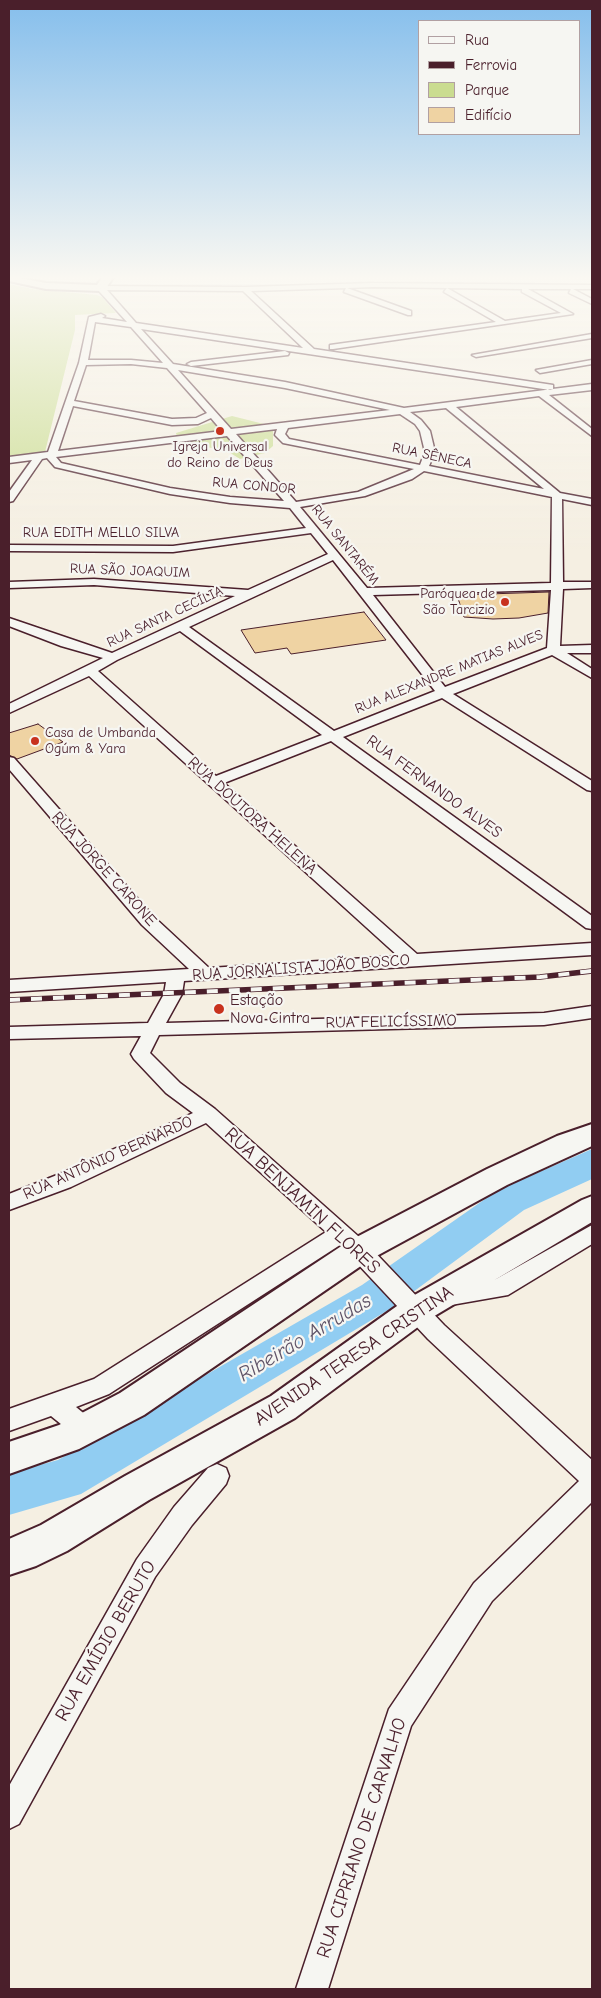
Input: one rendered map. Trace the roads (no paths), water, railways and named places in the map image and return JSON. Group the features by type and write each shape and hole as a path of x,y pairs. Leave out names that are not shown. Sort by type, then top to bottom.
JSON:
{"main road":[{"path":"9,1458 67,1438 132,1404 206,1336 290,1281 497,1177 567,1144 592,1135"},
{"name":"AVENIDA TERESA CRISTINA","path":"9,1557 23,1553 54,1538 137,1488 283,1406 419,1304 592,1208"}],"street":[{"path":"51,457 81,369"},
{"name":"RUA SANTARÉM","path":"174,369 335,555 443,693 592,788"},
{"path":"190,369 285,385 381,404 401,410 418,422 425,432 430,452 423,468"},
{"path":"436,369 572,390"},
{"path":"540,370 545,369"},
{"path":"9,460 51,457 447,404 592,387"},
{"path":"542,394 592,433"},
{"path":"69,403 172,422 198,421 211,414"},
{"path":"447,404 557,495"},
{"name":"RUA SÊNECA","path":"285,426 280,431 280,436 286,441 592,502"},
{"name":"RUA CONDOR","path":"51,457 58,465 170,491 230,500 293,505 329,501 360,494 408,477 423,468"},
{"path":"9,499 38,458"},
{"name":"RUA ALEXANDRE MATIAS ALVES","path":"214,782 333,734 553,650 557,586 557,495"},
{"name":"RUA EDITH MELLO SILVA","path":"9,548 173,549 313,530"},
{"name":"RUA SANTA CECÍLIA","path":"9,709 90,671 113,657 182,627 335,555"},
{"name":"RUA SÃO JOAQUIM","path":"9,585 94,582 250,594"},
{"path":"365,592 592,585"},
{"path":"9,622 113,657"},
{"name":"RUA FERNANDO ALVES","path":"182,627 333,734 592,924"},
{"path":"9,636 26,629"},
{"path":"553,650 592,649"},
{"path":"553,650 592,674"},
{"name":"RUA DOUTORA HELENA","path":"90,671 414,961"},
{"name":"RUA JORGE CARONE","path":"9,761 148,921 204,973"},
{"name":"RUA JORNALISTA JOÃO BOSCO","path":"9,986 592,949"},
{"path":"153,1027 173,994 176,976"},
{"name":"RUA FELICÍSSIMO","path":"9,1033 153,1027 544,1019 592,1012"},
{"name":"RUA BENJAMIN FLORES","path":"153,1027 140,1054 173,1088 208,1114 419,1304 592,1476"},
{"name":"RUA ANTÔNIO BERNARDO","path":"9,1202 64,1181 208,1114"},
{"path":"419,1304 500,1288 592,1234"},
{"path":"9,1420 101,1387 206,1336"},
{"path":"54,1404 85,1429"},
{"name":"RUA EMÍDIO BERUTO","path":"9,1814 146,1568 183,1516 218,1476"},
{"name":"RUA CIPRIANO DE CARVALHO","path":"312,1989 399,1719 483,1592 592,1485"}],"waterway":[{"name":"Ribeirão Arrudas","path":"9,1494 66,1479 376,1297 511,1200 592,1163"}],"railway":[{"path":"9,1000 540,977 592,971"}],"place":[{"name":"Igreja Universal do Reino de Deus","path":"220,431"},
{"name":"Paróquea de São Tarcizio","path":"505,602"},
{"name":"Casa de Umbanda Ogúm & Yara","path":"35,741"},
{"name":"Estação Nova Cintra","path":"219,1009"}]}
